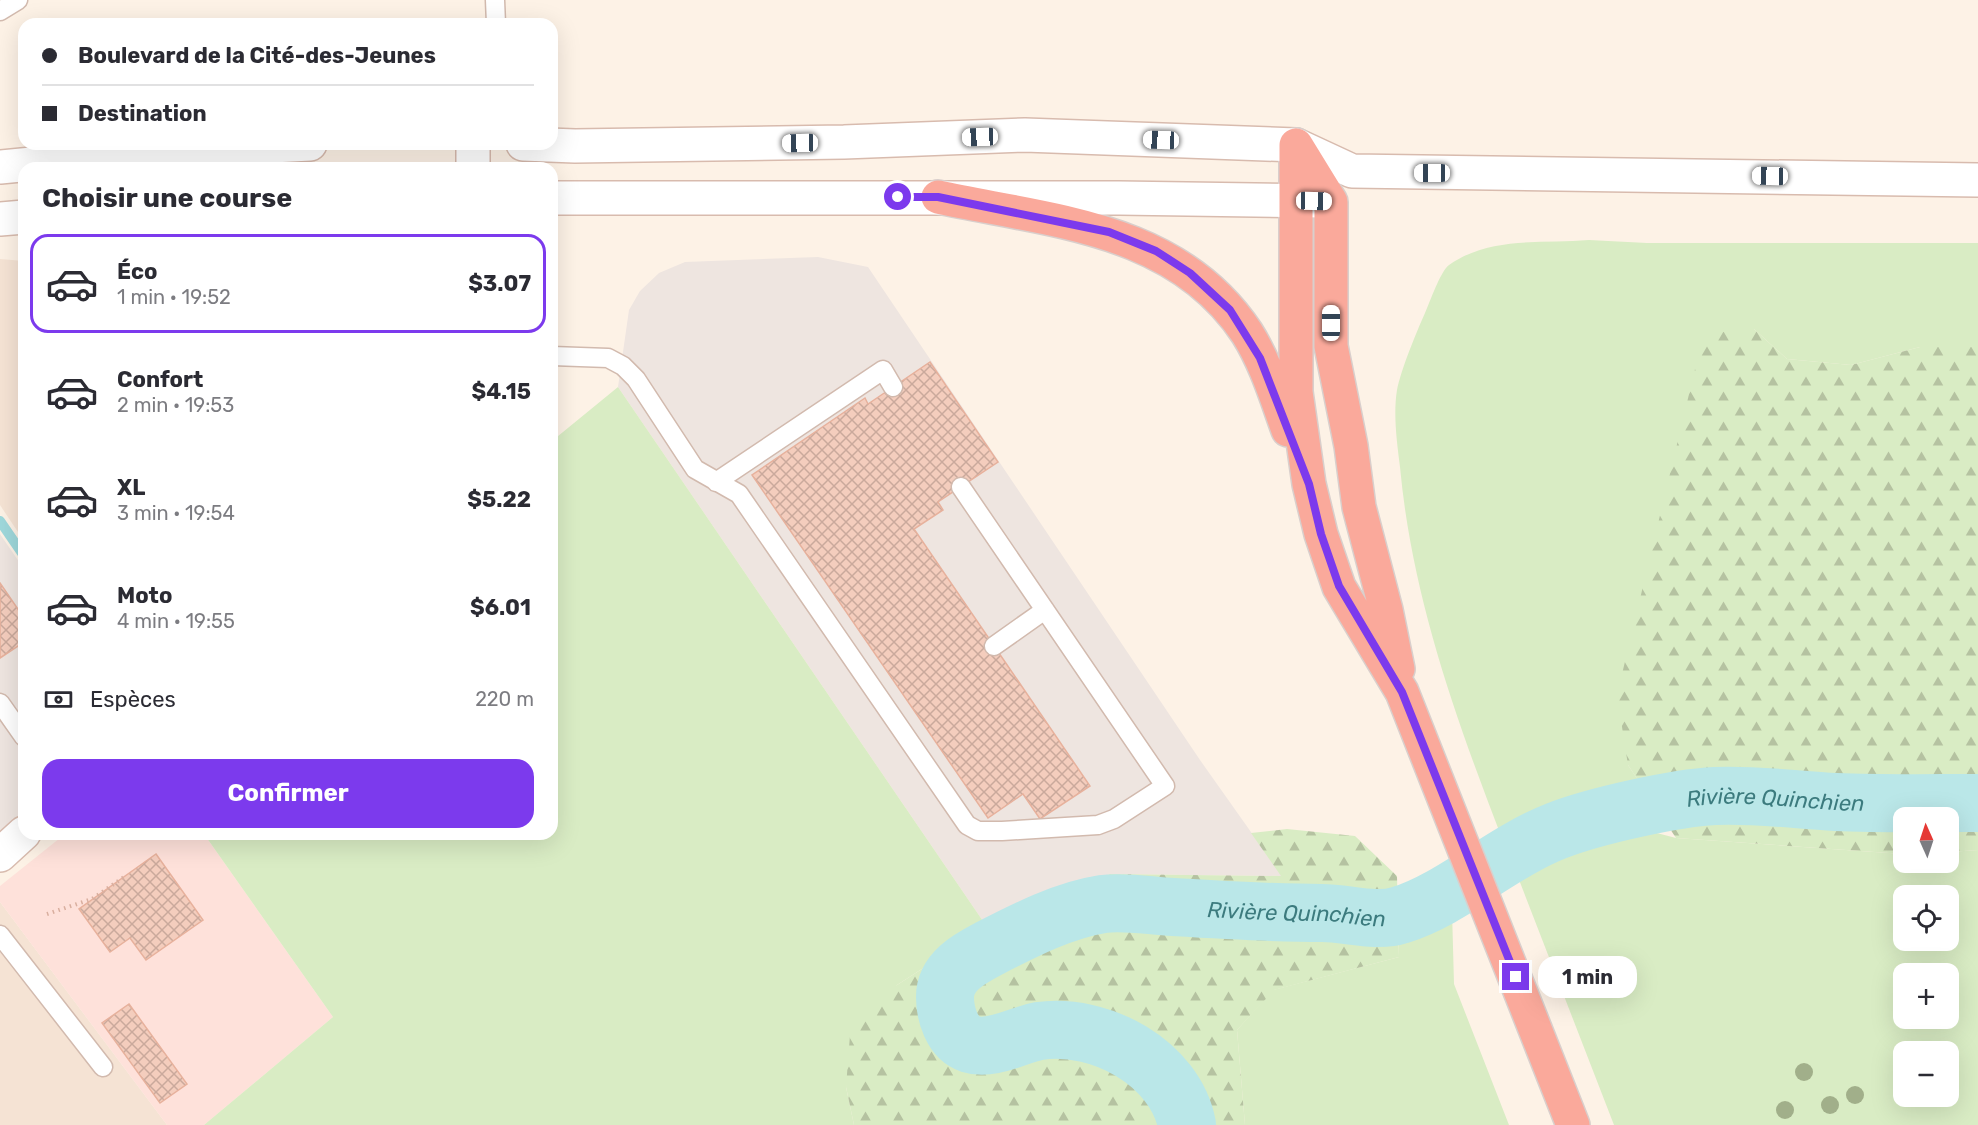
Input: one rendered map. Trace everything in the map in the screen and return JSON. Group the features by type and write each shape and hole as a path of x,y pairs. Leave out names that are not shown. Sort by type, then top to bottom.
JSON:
{"highway":[{"path":"1296,145 1296,392 1309,484 1321,534 1339,586 1402,692 1483,892 1573,1125"},
{"path":"1296,145 1331,202 1331,346 1351,446 1359,507 1386,610 1402,692"},
{"path":"938,197 1109,232 1156,251 1190,273 1230,310 1260,358 1309,484"}],"main road":[{"path":"558,145 844,142 1025,135 1296,145 1352,171 1978,180"},
{"path":"51,162 199,150"},
{"path":"0,167 18,165"},
{"path":"558,198 938,197 1331,202 1352,171"},
{"path":"0,219 18,218"},
{"path":"0,855 18,838"}],"lane":[{"path":"0,11 18,0"},
{"path":"495,0 496,18"},
{"path":"558,356 608,358 623,366 636,379 695,470 739,494 967,825 978,831 1098,825 1114,819 1166,786 961,487"},
{"path":"716,482 883,370 893,387"},
{"path":"994,646 1045,610"},
{"path":"0,704 18,730"},
{"path":"0,935 103,1067"}],"path":[{"path":"47,914 92,898 127,875"}],"shaded area":[{"path":"818,257 868,267 1200,760 1282,876 1110,874 987,927 618,387 629,310 640,291 659,273 685,262"},
{"path":"0,259 18,260 18,532 0,505"},
{"path":"0,534 18,560 18,819 0,835"},
{"path":"58,840 208,840 333,1017 204,1125 167,1125 0,902 0,886"},
{"path":"0,902 167,1125 0,1125"}],"green space":[{"path":"1589,240 1647,243 1978,243 1978,347 1920,347 1851,365 1787,359 1754,329 1628,765 1650,798 1619,803 1503,841 1453,703 1425,610 1406,515 1396,428 1397,390 1417,331 1439,280 1449,265 1481,249 1499,245"},
{"path":"1754,329 1787,359 1851,365 1920,347 1978,347 1978,850 1959,851 1959,807 1893,807 1893,853 1676,838 1628,765 1617,695 1701,344 1725,331"},
{"path":"618,387 987,927 897,985 846,1087 854,1125 204,1125 333,1017 208,840 558,840 558,436"},
{"path":"1287,829 1355,836 1397,876 1399,957 1274,990 1237,1030 1245,1125 854,1125 846,1087 850,1035 897,985 987,927 1110,874 1281,876 1251,833"},
{"path":"1649,831 1676,838 1893,853 1893,873 1959,873 1959,851 1978,850 1978,1125 1614,1125 1516,872 1570,838"},
{"path":"1452,910 1454,984 1509,1125 1245,1125 1237,1030 1273,990 1399,957 1399,934"}],"building":[{"path":"930,362 998,462 938,502 943,510 914,529 1090,786 1040,819 1023,794 988,818 752,475 865,398 868,404"},
{"path":"0,583 18,609 18,646 0,658"},
{"path":"156,854 203,920 146,960 130,938 110,952 79,909"},
{"path":"129,1004 187,1084 160,1103 102,1023"}],"waterway":[{"path":"0,521 18,547"},
{"name":"Rivière Quinchien","path":"1187,1125 1180,1103 1167,1083 1151,1066 1131,1051 1109,1040 1086,1033 1062,1030 1039,1031 987,1045 978,1046 964,1041 954,1031 946,1011 945,997 949,980 967,961 1017,934 1059,916 1103,904 1129,903 1229,910 1332,913 1371,918 1400,915 1439,898 1516,851 1556,831 1612,814 1679,800 1715,796 1760,796 1854,803 1978,803"}],"route":[{"path":"898,197 938,197 1109,232 1156,251 1190,273 1230,310 1260,358 1309,484 1321,534 1339,586 1402,692 1516,977"}]}
